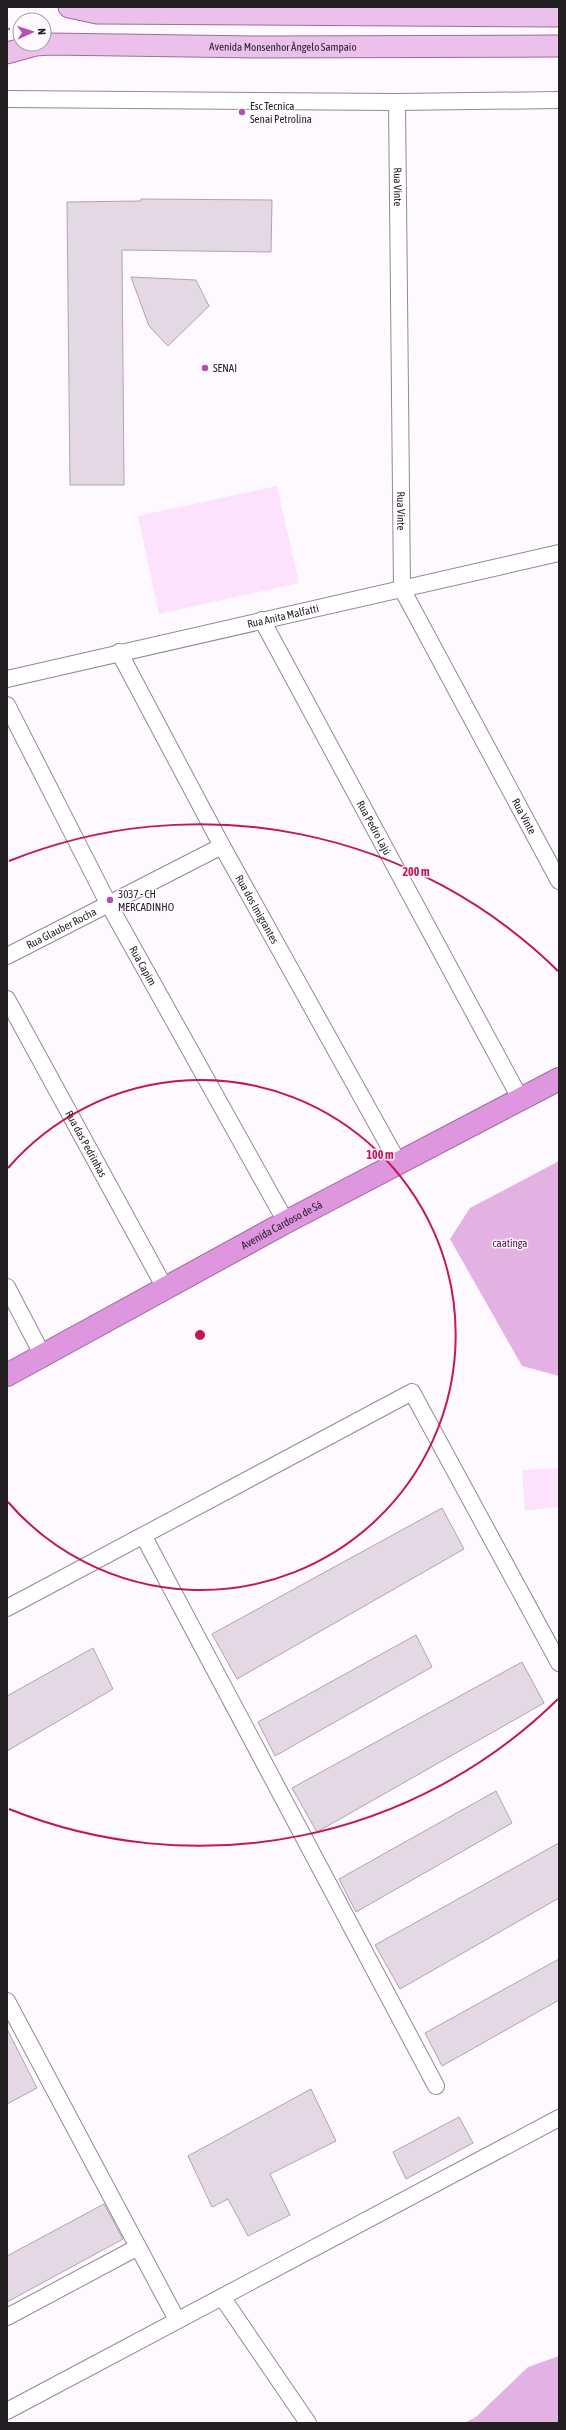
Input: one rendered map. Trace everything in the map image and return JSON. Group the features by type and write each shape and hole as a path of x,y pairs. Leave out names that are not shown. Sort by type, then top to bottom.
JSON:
{"highway":[{"name":"Avenida Cardoso de Sá","path":"7,1375 286,1222 559,1079"}],"main road":[{"path":"69,7 97,13 164,10 559,16"},
{"name":"Avenida Monsenhor Ângelo Sampaio","path":"7,53 30,46 50,44 257,47 559,46"}],"street":[{"path":"7,99 397,102 559,100"},
{"name":"Rua Vinte","path":"397,102 402,589 559,881"},
{"name":"Rua Anita Malfatti","path":"7,679 119,652 559,553"},
{"name":"Rua Pedro Lajú","path":"262,620 521,1100"},
{"name":"Rua dos Imigrantes","path":"119,652 222,846 399,1164"},
{"name":"Rua Capim","path":"7,705 108,903 286,1222"},
{"name":"Rua Glauber Rocha","path":"7,956 222,846"},
{"name":"Rua das Pedrinhas","path":"7,999 165,1288"},
{"path":"7,1287 43,1356"},
{"path":"7,1608 144,1537 412,1392 559,1663"},
{"path":"144,1537 436,2086"},
{"path":"7,2001 177,2320"},
{"path":"7,2411 559,2118"},
{"path":"7,2317 138,2247"},
{"path":"222,2297 308,2423"}],"shaded area":[{"path":"277,486 299,583 159,614 138,516"},
{"path":"559,1468 559,1507 525,1511 522,1470"}],"green space":[{"name":"caatinga","path":"559,1161 559,1376 522,1366 450,1239 470,1208"},
{"path":"559,2356 559,2423 464,2423 476,2417 528,2367"}],"building":[{"path":"141,199 272,200 271,252 122,250 124,485 70,485 67,202 141,201"},
{"path":"131,277 196,280 209,306 168,346 149,326"},
{"path":"442,1508 464,1549 237,1679 212,1634"},
{"path":"416,1635 432,1667 275,1756 258,1722"},
{"path":"93,1648 113,1689 7,1751 7,1696"},
{"path":"522,1662 544,1703 317,1832 292,1788"},
{"path":"496,1791 512,1823 356,1912 339,1879"},
{"path":"559,1843 559,1898 400,1989 375,1945"},
{"path":"559,1959 559,2000 442,2066 425,2033"},
{"path":"7,2029 37,2088 7,2104"},
{"path":"311,2089 336,2141 270,2174 290,2215 248,2236 228,2199 212,2207 188,2156"},
{"path":"459,2117 473,2143 406,2179 393,2152"},
{"path":"104,2204 123,2239 7,2302 7,2256"}],"place":[{"name":"Esc Tecnica Senai Petrolina","path":"242,112"},
{"name":"SENAI","path":"205,368"},
{"name":"3037 - CH MERCADINHO","path":"110,900"}]}
